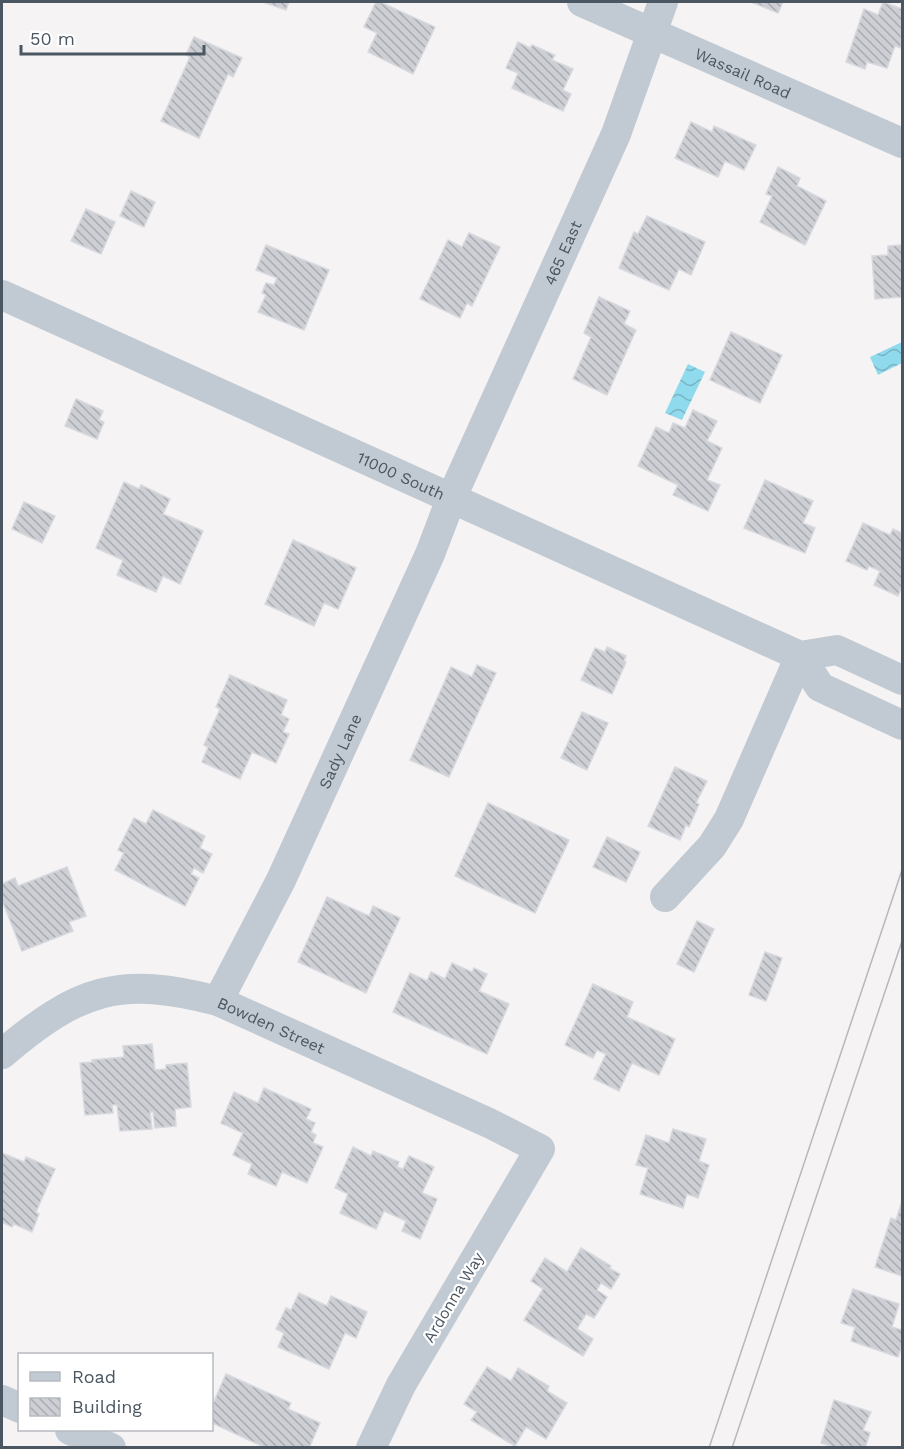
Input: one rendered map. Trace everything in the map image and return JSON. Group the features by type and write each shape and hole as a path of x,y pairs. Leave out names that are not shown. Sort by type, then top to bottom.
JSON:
{"street":[{"name":"Wassail Road","path":"582,2 903,143"},
{"name":"465 East","path":"451,499 616,134 663,2"},
{"name":"11000 South","path":"2,295 800,656"},
{"name":"Sady Lane","path":"218,1001 295,851 430,554 451,499"},
{"path":"800,656 837,650 903,680"},
{"path":"800,656 820,687 903,725"},
{"path":"665,897 712,846 729,819 800,656"},
{"name":"Bowden Street","path":"2,1054 56,1011 83,998 113,990 146,988 173,990 218,1001 489,1123 540,1149"},
{"name":"Ardonna Way","path":"371,1448 401,1385 540,1149"},
{"path":"2,1400 18,1406"},
{"path":"72,1431 111,1448"}],"water":[{"path":"902,342 902,363 878,375 870,357"},
{"path":"688,364 705,372 682,420 665,413"}],"building":[{"path":"263,2 289,2 286,10"},
{"path":"376,2 435,27 413,74 368,52 377,33 364,27"},
{"path":"751,2 783,2 778,13"},
{"path":"883,2 902,9 901,48 895,46 887,68 867,62 865,69 846,62 864,9 878,15"},
{"path":"194,37 242,58 233,77 228,74 199,138 161,121 190,57 186,55"},
{"path":"518,42 530,48 532,45 555,55 552,60 573,69 563,90 571,94 563,111 512,88 518,73 506,68"},
{"path":"691,122 712,132 714,126 756,145 744,170 725,161 718,177 675,158"},
{"path":"778,167 800,178 797,186 826,201 805,245 760,222 772,196 766,194"},
{"path":"131,191 155,202 144,227 120,216"},
{"path":"86,209 115,222 101,254 71,241"},
{"path":"647,216 705,242 691,275 679,269 669,290 619,268 634,232 638,234"},
{"path":"469,233 500,247 472,306 467,303 460,318 420,299 448,240 462,247"},
{"path":"266,245 329,270 304,330 258,312 266,295 262,293 266,283 274,285 277,278 256,270"},
{"path":"902,245 902,297 875,299 872,256 888,255 888,246"},
{"path":"599,297 630,311 624,324 636,330 607,395 573,379 591,337 584,333"},
{"path":"731,332 782,355 760,403 710,380"},
{"path":"76,399 103,411 99,420 104,422 97,439 65,426"},
{"path":"693,410 717,421 707,441 722,448 707,480 720,485 708,511 673,495 678,485 638,466 656,427 669,433 673,423 685,428"},
{"path":"765,480 813,501 803,523 815,528 805,553 744,528"},
{"path":"124,482 139,489 141,485 170,499 163,514 203,531 180,584 163,576 156,592 117,575 123,560 96,548"},
{"path":"24,502 55,516 42,543 12,529"},
{"path":"863,523 890,535 893,529 902,533 902,586 898,596 874,585 880,571 869,566 867,570 846,561"},
{"path":"293,540 356,568 338,609 324,603 314,626 265,604"},
{"path":"607,647 626,656 624,661 626,662 612,694 581,680 595,648 605,652"},
{"path":"477,665 496,673 449,777 410,760 451,667 472,677"},
{"path":"230,675 287,700 281,715 289,719 283,732 289,734 276,763 252,752 240,779 202,762 208,747 204,745 220,709 216,707"},
{"path":"582,712 608,723 587,770 561,758"},
{"path":"675,767 707,781 696,803 699,804 689,827 686,825 680,840 648,826"},
{"path":"488,803 569,840 535,913 455,876"},
{"path":"153,810 205,836 200,848 212,854 203,873 194,868 191,874 199,878 185,906 115,870 124,853 118,850 134,818 146,824"},
{"path":"607,837 640,852 626,882 593,867"},
{"path":"67,867 86,916 69,922 73,931 22,951 2,900 2,884 15,878 18,886"},
{"path":"327,897 369,916 373,906 400,918 366,993 298,962"},
{"path":"697,921 714,929 694,972 677,964"},
{"path":"765,952 782,958 766,1001 749,995"},
{"path":"452,963 472,972 474,968 487,974 479,991 509,1004 487,1054 393,1012 410,973 427,981 431,972 445,979"},
{"path":"593,984 633,1002 627,1017 675,1039 659,1075 632,1063 619,1091 594,1079 606,1054 597,1050 593,1058 565,1045"},
{"path":"152,1044 155,1070 166,1069 166,1065 187,1063 191,1107 175,1109 176,1126 155,1128 153,1112 150,1112 152,1129 120,1131 117,1105 112,1105 113,1113 85,1115 80,1063 124,1057 123,1046"},
{"path":"264,1088 311,1109 306,1119 315,1123 311,1132 316,1135 313,1143 323,1147 307,1183 282,1172 276,1186 248,1174 252,1164 233,1155 243,1133 221,1123 234,1092 258,1103"},
{"path":"673,1129 706,1139 699,1161 709,1165 698,1198 687,1194 683,1208 640,1194 648,1168 636,1165 646,1135 669,1143"},
{"path":"353,1147 371,1156 373,1151 399,1162 397,1167 403,1169 409,1156 434,1167 422,1193 437,1199 420,1239 402,1231 406,1221 384,1211 376,1229 340,1213 348,1194 335,1188"},
{"path":"2,1153 24,1162 26,1157 55,1169 36,1212 39,1214 32,1232 14,1224 12,1227 2,1222"},
{"path":"902,1201 902,1276 875,1267 891,1218 896,1220"},
{"path":"581,1248 620,1274 611,1289 601,1283 597,1290 607,1297 594,1318 586,1314 577,1329 593,1339 583,1356 524,1320 543,1289 531,1281 545,1258 567,1272"},
{"path":"853,1289 899,1304 892,1327 902,1330 902,1345 898,1357 851,1341 855,1327 841,1323"},
{"path":"299,1293 327,1306 331,1296 367,1312 356,1338 345,1333 329,1369 278,1347 284,1333 276,1329 286,1308 291,1310"},
{"path":"487,1367 511,1381 518,1368 549,1386 547,1391 567,1403 546,1439 526,1427 515,1446 471,1420 477,1412 464,1404"},
{"path":"226,1374 291,1403 288,1409 320,1423 309,1448 266,1448 213,1423 213,1404"},
{"path":"834,1400 871,1412 863,1430 870,1433 865,1448 836,1448 821,1443"}],"tram line":[{"path":"709,1448 902,870"},
{"path":"732,1448 902,941"}]}
